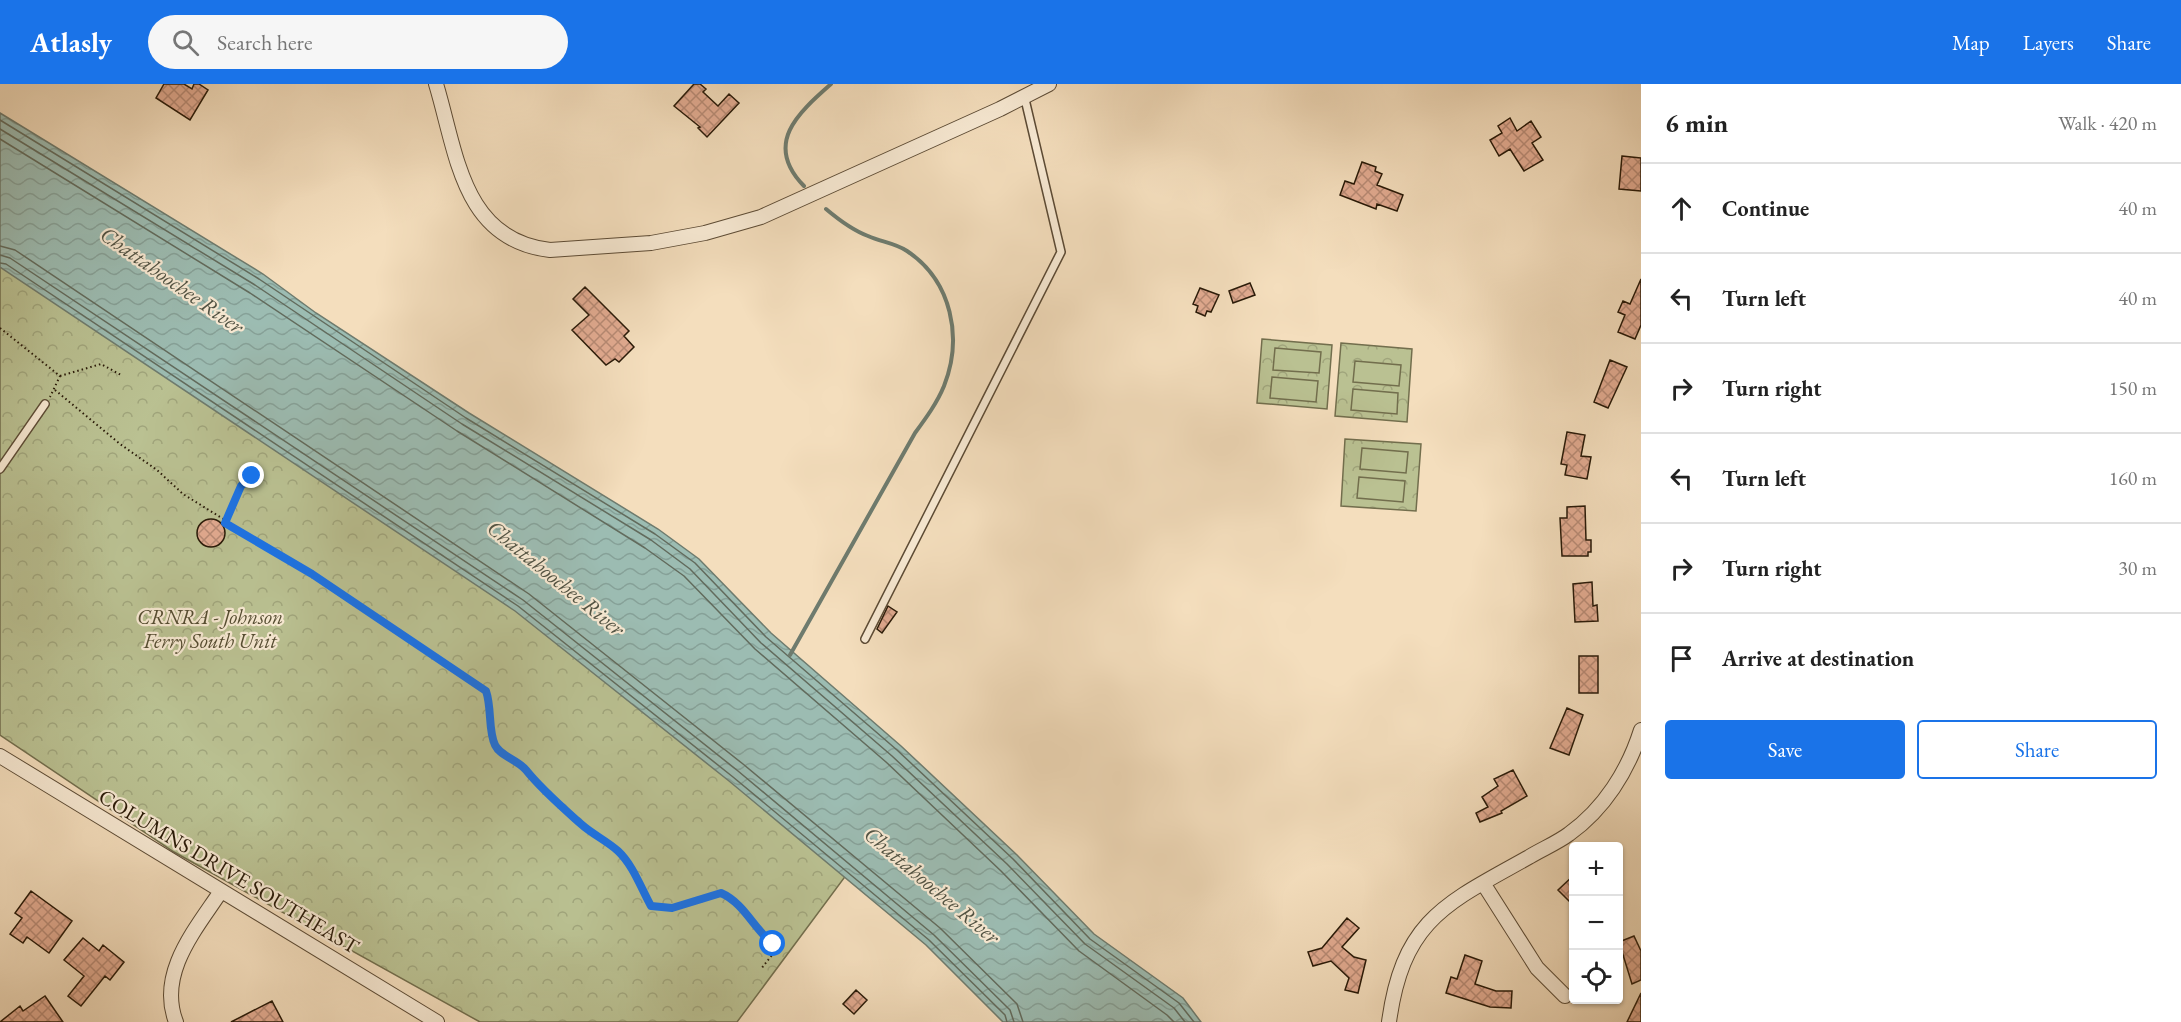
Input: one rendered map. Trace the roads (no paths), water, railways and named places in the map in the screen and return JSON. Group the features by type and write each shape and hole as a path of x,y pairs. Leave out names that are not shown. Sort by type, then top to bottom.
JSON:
{"street":[{"path":"436,84 468,192 479,212 505,236 526,246 550,249 651,243 705,233 761,217 1049,84"},
{"path":"1389,1022 1400,969 1415,940 1443,908 1459,895 1569,834 1595,812 1616,785 1634,752 1641,730"},
{"name":"COLUMNS DRIVE SOUTHEAST","path":"0,756 437,1022"},
{"path":"1483,883 1537,968 1565,996"},
{"path":"176,1022 171,996 176,965 221,891"}],"lane":[{"path":"865,639 1061,252 1024,95"},
{"path":"0,469 45,404"}],"water":[{"name":"Chattahoochee River","path":"0,113 263,274 316,313 469,413 658,529 699,559 771,633 901,746 1017,855 1094,934 1183,998 1201,1022 1003,1022 926,945 729,781 515,611 0,267"}],"waterway":[{"path":"804,186 792,171 786,156 786,143 797,118 831,84"},
{"path":"790,655 915,433 938,398 950,368 953,349 950,312 934,278 922,263 902,248 857,231 826,209"}],"park label":[{"name":"CRNRA - Johnson Ferry South Unit","path":"210,628"}]}
